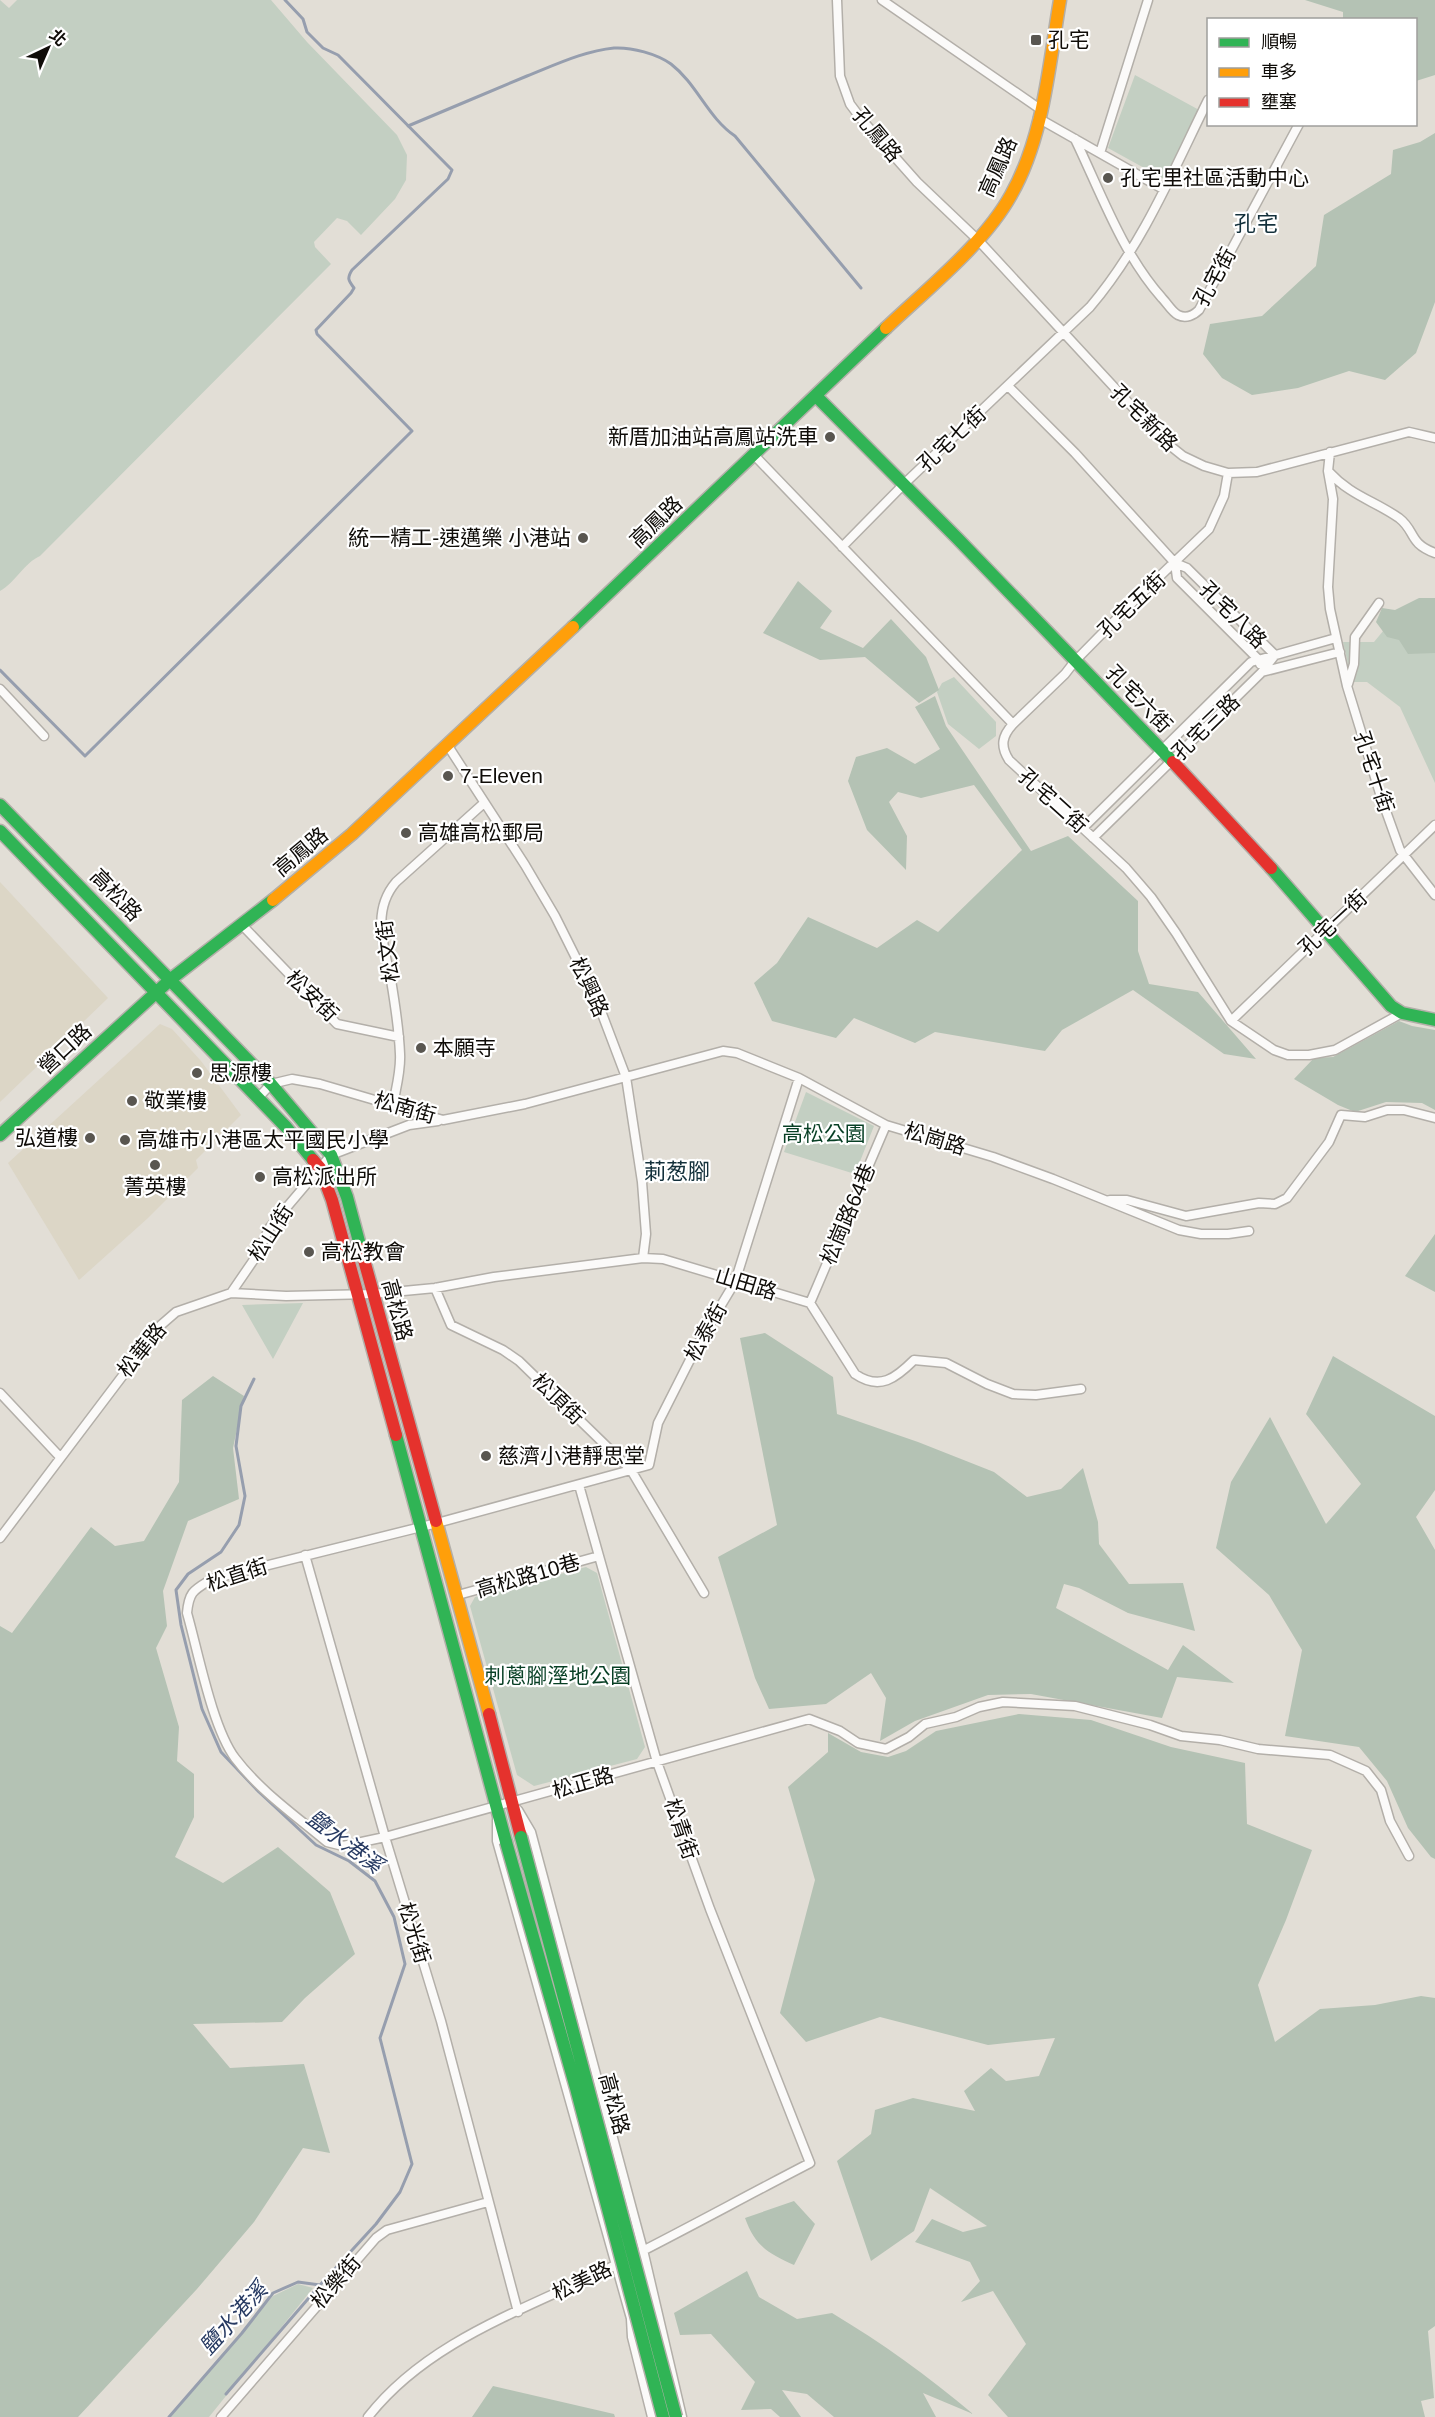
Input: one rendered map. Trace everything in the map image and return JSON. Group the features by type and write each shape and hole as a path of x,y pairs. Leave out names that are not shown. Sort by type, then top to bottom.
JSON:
{"street":[{"name":"孔鳳路","path":"837,0 839,69 843,88 850,104 917,182 978,240"},
{"path":"882,0 1075,139 1163,189"},
{"name":"高鳳路","path":"157,991 302,878 448,746 978,240 1004,207 1025,164 1039,113 1060,0"},
{"path":"1100,153 1148,0"},
{"path":"1063,333 1113,280 1130,253 1207,104"},
{"name":"孔宅街","path":"1075,139 1130,253 1148,282 1178,315 1185,317 1194,315 1199,310 1298,126"},
{"name":"孔宅新路","path":"978,240 1163,440 1183,456 1204,466 1228,472 1257,472 1409,432 1435,438"},
{"name":"孔宅七街","path":"842,547 904,484 1009,387 1063,333"},
{"name":"孔宅八路","path":"1009,387 1075,453 1175,563 1187,568 1275,655 1262,672"},
{"name":"孔宅六街","path":"816,396 1244,836 1391,1005 1402,1013"},
{"path":"1330,452 1328,471 1342,486 1401,519 1420,547 1435,553"},
{"path":"754,455 1013,724"},
{"name":"孔宅十街","path":"1328,471 1333,499 1328,587 1330,609 1347,686 1382,800 1403,855 1435,895"},
{"name":"孔宅五街","path":"1013,724 1209,529 1224,496 1228,472"},
{"name":"孔宅八路","path":"1175,563 1178,578 1259,660 1262,672"},
{"path":"1347,686 1354,664 1355,637 1379,603"},
{"name":"孔宅三路","path":"1083,828 1251,662 1336,638"},
{"name":"孔宅三路","path":"1093,838 1262,672 1340,652"},
{"path":"0,689 44,736"},
{"name":"孔宅二街","path":"1013,724 1007,731 1002,750 1009,760 1126,868 1151,897 1231,1021 1274,1050 1288,1055 1309,1055 1335,1050 1402,1013"},
{"name":"松興路","path":"448,746 555,916 596,998 626,1077 642,1182 646,1234 643,1258"},
{"name":"松文街","path":"393,1105 400,1067 399,1037 382,937 381,919 387,892 484,803"},
{"name":"高松路","path":"0,805 271,1084 331,1155 347,1197 372,1294 458,1595 676,2417"},
{"name":"孔宅一街","path":"1231,1021 1435,825"},
{"name":"高松路","path":"0,831 259,1097 320,1168 332,1200 506,1842 576,2088 663,2417"},
{"name":"松安街","path":"242,925 337,1024 399,1037"},
{"name":"營口路","path":"0,1135 157,991"},
{"path":"1402,1013 1435,1020"},
{"name":"松崗路","path":"626,1077 723,1051 737,1053 799,1078 886,1125 993,1157 1179,1230 1201,1234 1248,1231"},
{"name":"松南街","path":"271,1084 292,1079 443,1120 525,1104 626,1077"},
{"name":"松泰街","path":"631,1470 649,1465 658,1423 699,1342 735,1282 799,1078"},
{"path":"259,1097 271,1084"},
{"path":"1104,1200 1126,1200 1186,1216 1259,1203 1275,1204 1287,1198 1329,1142 1341,1115 1365,1117 1387,1110 1404,1110 1435,1118"},
{"name":"松山街","path":"231,1293 255,1258 270,1227 331,1155 409,1125 443,1120"},
{"name":"松崗路64巷","path":"810,1303 886,1125"},
{"name":"山田路","path":"358,1295 435,1288 494,1277 643,1258 680,1263 735,1282 810,1303"},
{"name":"松頂街","path":"435,1288 451,1325 503,1350 519,1361 631,1470 704,1593"},
{"name":"松華路","path":"0,1538 161,1324 176,1312 231,1293 358,1295"},
{"path":"810,1303 855,1374 865,1381 878,1383 890,1380 914,1360 946,1363 987,1384 1013,1394 1036,1395 1081,1389"},
{"path":"0,1393 60,1457"},
{"name":"松直街","path":"385,1837 343,1846 327,1842 254,1780 234,1756 217,1720 188,1612 188,1598 212,1579 437,1523 631,1470"},
{"name":"松青街","path":"579,1485 657,1762 710,1910 810,2163"},
{"name":"松光街","path":"305,1555 385,1837 441,2021 518,2312"},
{"name":"高松路10巷","path":"458,1595 599,1556"},
{"name":"松正路","path":"385,1837 810,1719 840,1731 858,1743 885,1749 909,1737 925,1724 1003,1702 1075,1706 1150,1725 1181,1736 1220,1740 1258,1749 1330,1755 1366,1771 1371,1777 1381,1790 1390,1821 1409,1856"},
{"name":"高松路","path":"513,1802 531,1832 643,2250 682,2417"},
{"name":"高松路","path":"497,1807 497,1841 657,2417"},
{"name":"松美路","path":"368,2417 395,2387 421,2364 464,2337 615,2265 810,2163"},
{"name":"松樂街","path":"221,2417 376,2238 387,2230 488,2202"},
{"name":"高松路","path":"657,2311 665,2327 687,2417"},
{"name":"高松路","path":"631,2319 632,2337 652,2417"}],"shaded area":[{"path":"0,882 108,998 0,1102"},
{"name":"高雄市小港區太平國民小學","path":"160,1024 172,1029 201,1061 241,1115 196,1160 198,1168 148,1218 79,1280 8,1163"}],"green space":[{"path":"0,0 9,8 17,0 271,0 307,42 397,135 407,155 406,180 395,199 361,235 347,221 337,218 314,242 315,247 331,264 40,556 29,563 11,583 0,591"},
{"path":"1305,0 1435,0 1435,75 1417,81 1417,18 1343,18 1343,12"},
{"path":"1135,75 1201,111 1166,180 1108,148"},
{"path":"1435,133 1435,302 1416,353 1385,380 1349,371 1298,388 1252,395 1222,378 1203,354 1210,324 1262,316 1316,266 1324,215 1391,174 1393,150 1420,142"},
{"path":"798,581 832,611 820,628 863,648 891,619 926,657 939,690 919,703 865,657 820,660 763,633"},
{"path":"1419,598 1435,598 1435,653 1408,654 1399,640 1387,637 1376,622 1382,608 1395,610"},
{"path":"1435,608 1435,783 1400,707 1367,682 1352,682 1343,642 1374,642 1398,613"},
{"path":"954,677 996,722 996,736 979,749 948,724 937,692 942,683"},
{"path":"935,696 946,726 1031,851 1068,836 1138,901 1138,951 1149,984 1198,992 1256,1059 1224,1054 1133,990 1062,1030 1045,1051 935,1032 915,1043 854,1018 836,1038 772,1021 754,983 777,963 808,917 877,948 917,920 938,932 1022,850 974,785 921,798 898,792 889,802 907,836 906,870 867,830 848,781 856,757 887,748 915,764 940,749 915,707"},
{"path":"1399,1021 1435,1030 1435,1110 1422,1103 1386,1102 1355,1112 1338,1105 1294,1079 1314,1058 1333,1057"},
{"name":"高松公園","path":"806,1092 874,1126 855,1174 784,1152"},
{"path":"1435,1234 1435,1292 1405,1276"},
{"path":"303,1303 273,1359 242,1305"},
{"path":"765,1333 833,1377 837,1414 918,1442 994,1472 1027,1497 1061,1489 1083,1468 1098,1522 1099,1544 1129,1584 1183,1583 1195,1631 1128,1613 1079,1588 1064,1584 1056,1608 1168,1670 1183,1645 1234,1683 1177,1677 1162,1718 1031,1694 988,1695 915,1721 880,1741 886,1698 871,1673 826,1704 769,1709 755,1678 718,1557 777,1525 740,1338"},
{"path":"1333,1356 1435,1416 1435,1490 1416,1517 1435,1550 1435,1859 1408,1828 1387,1781 1359,1747 1285,1736 1302,1650 1269,1595 1216,1548 1231,1482 1270,1417 1326,1524 1361,1484 1306,1414"},
{"path":"213,1376 244,1396 233,1448 239,1499 188,1521 163,1591 167,1626 156,1648 179,1727 177,1761 194,1774 194,1817 175,1857 223,1883 278,1847 330,1892 355,1954 305,1998 282,2022 193,2024 230,2068 304,2064 330,2153 303,2148 254,2222 197,2289 78,2417 0,2417 0,1626 12,1633 91,1527 115,1546 144,1541 179,1482 182,1400"},
{"name":"刺蔥腳溼地公園","path":"586,1567 597,1573 645,1747 637,1759 534,1786 517,1775 470,1606 475,1597"},
{"path":"1019,1714 1091,1720 1171,1747 1245,1763 1247,1824 1312,1850 1286,1920 1258,1985 1275,2042 1320,2009 1375,2005 1421,1996 1435,1998 1435,2326 1428,2331 1434,2398 1421,2401 1425,2417 1008,2417 988,2395 1026,2344 993,2291 961,2302 980,2281 970,2262 915,2242 932,2219 963,2232 987,2226 930,2188 914,2231 871,2261 837,2161 871,2134 875,2110 913,2098 975,2111 964,2091 991,2068 1006,2081 1039,2076 1055,2038 988,2045 880,2017 806,2042 780,2013 815,1880 788,1787 828,1752 828,1733 861,1752 888,1757 906,1751 936,1731"},
{"path":"794,2201 815,2224 794,2265 764,2248 753,2235 745,2218"},
{"path":"747,2271 759,2297 797,2319 832,2313 904,2360 973,2414 923,2393 936,2417 834,2417 807,2394 782,2390 801,2417 780,2417 771,2409 741,2410 755,2382 711,2334 680,2335 674,2313"},
{"path":"298,2284 313,2288 209,2417 169,2417 273,2296"},
{"path":"493,2386 614,2414 615,2417 472,2417"}],"waterway":[{"path":"0,670 85,756 412,431 317,334 316,330 351,293 354,288 349,281 352,270 448,179 452,170 338,55 323,48 307,32 303,19 285,0"},
{"path":"408,126 581,55 614,48 652,54 665,60 680,72 717,120 735,136 861,288"},
{"name":"鹽水港溪","path":"169,2417 242,2333 273,2293 298,2282 320,2285 376,2224 400,2192 412,2164 380,2038 405,1964 394,1917 375,1881 349,1861 316,1845 259,1792 221,1752 202,1709 181,1625 176,1590 188,1574 221,1552 239,1525 245,1496 236,1446 241,1406 254,1379"},
{"path":"226,2394 320,2285"}],"traffic: fast":[{"path":"573,627 886,328"},
{"path":"816,396 958,539 1173,762"},
{"path":"0,805 271,1084 331,1155 347,1197 361,1249"},
{"path":"0,831 286,1127 313,1160"},
{"path":"1271,868 1391,1006 1402,1013 1435,1020"},
{"path":"0,1135 171,979 273,900"},
{"path":"396,1435 506,1842"},
{"path":"521,1837 676,2417"},
{"path":"506,1842 576,2088 663,2417"}],"traffic: slow":[{"path":"886,328 986,231 1011,195 1022,173 1038,125 1060,0"},
{"path":"273,900 352,834 573,627"},
{"path":"436,1521 489,1714"}],"traffic: jam":[{"path":"1173,762 1271,868"},
{"path":"313,1160 320,1168 332,1200 396,1435"},
{"path":"361,1249 436,1521"},
{"path":"489,1714 521,1837"}],"place":[{"name":"孔宅","path":"1036,40"},
{"name":"孔宅里社區活動中心","path":"1108,178"},
{"name":"新厝加油站高鳳站洗車","path":"830,437"},
{"name":"統一精工-速邁樂 小港站","path":"583,538"},
{"name":"7-Eleven","path":"448,776"},
{"name":"高雄高松郵局","path":"406,833"},
{"name":"本願寺","path":"421,1048"},
{"name":"思源樓","path":"197,1073"},
{"name":"敬業樓","path":"132,1101"},
{"name":"弘道樓","path":"90,1138"},
{"name":"高雄市小港區太平國民小學","path":"125,1140"},
{"name":"菁英樓","path":"155,1165"},
{"name":"高松派出所","path":"260,1177"},
{"name":"高松教會","path":"309,1252"},
{"name":"慈濟小港靜思堂","path":"486,1456"}],"district":[{"name":"孔宅","path":"1256,223"},
{"name":"莿葱腳","path":"677,1171"}]}
